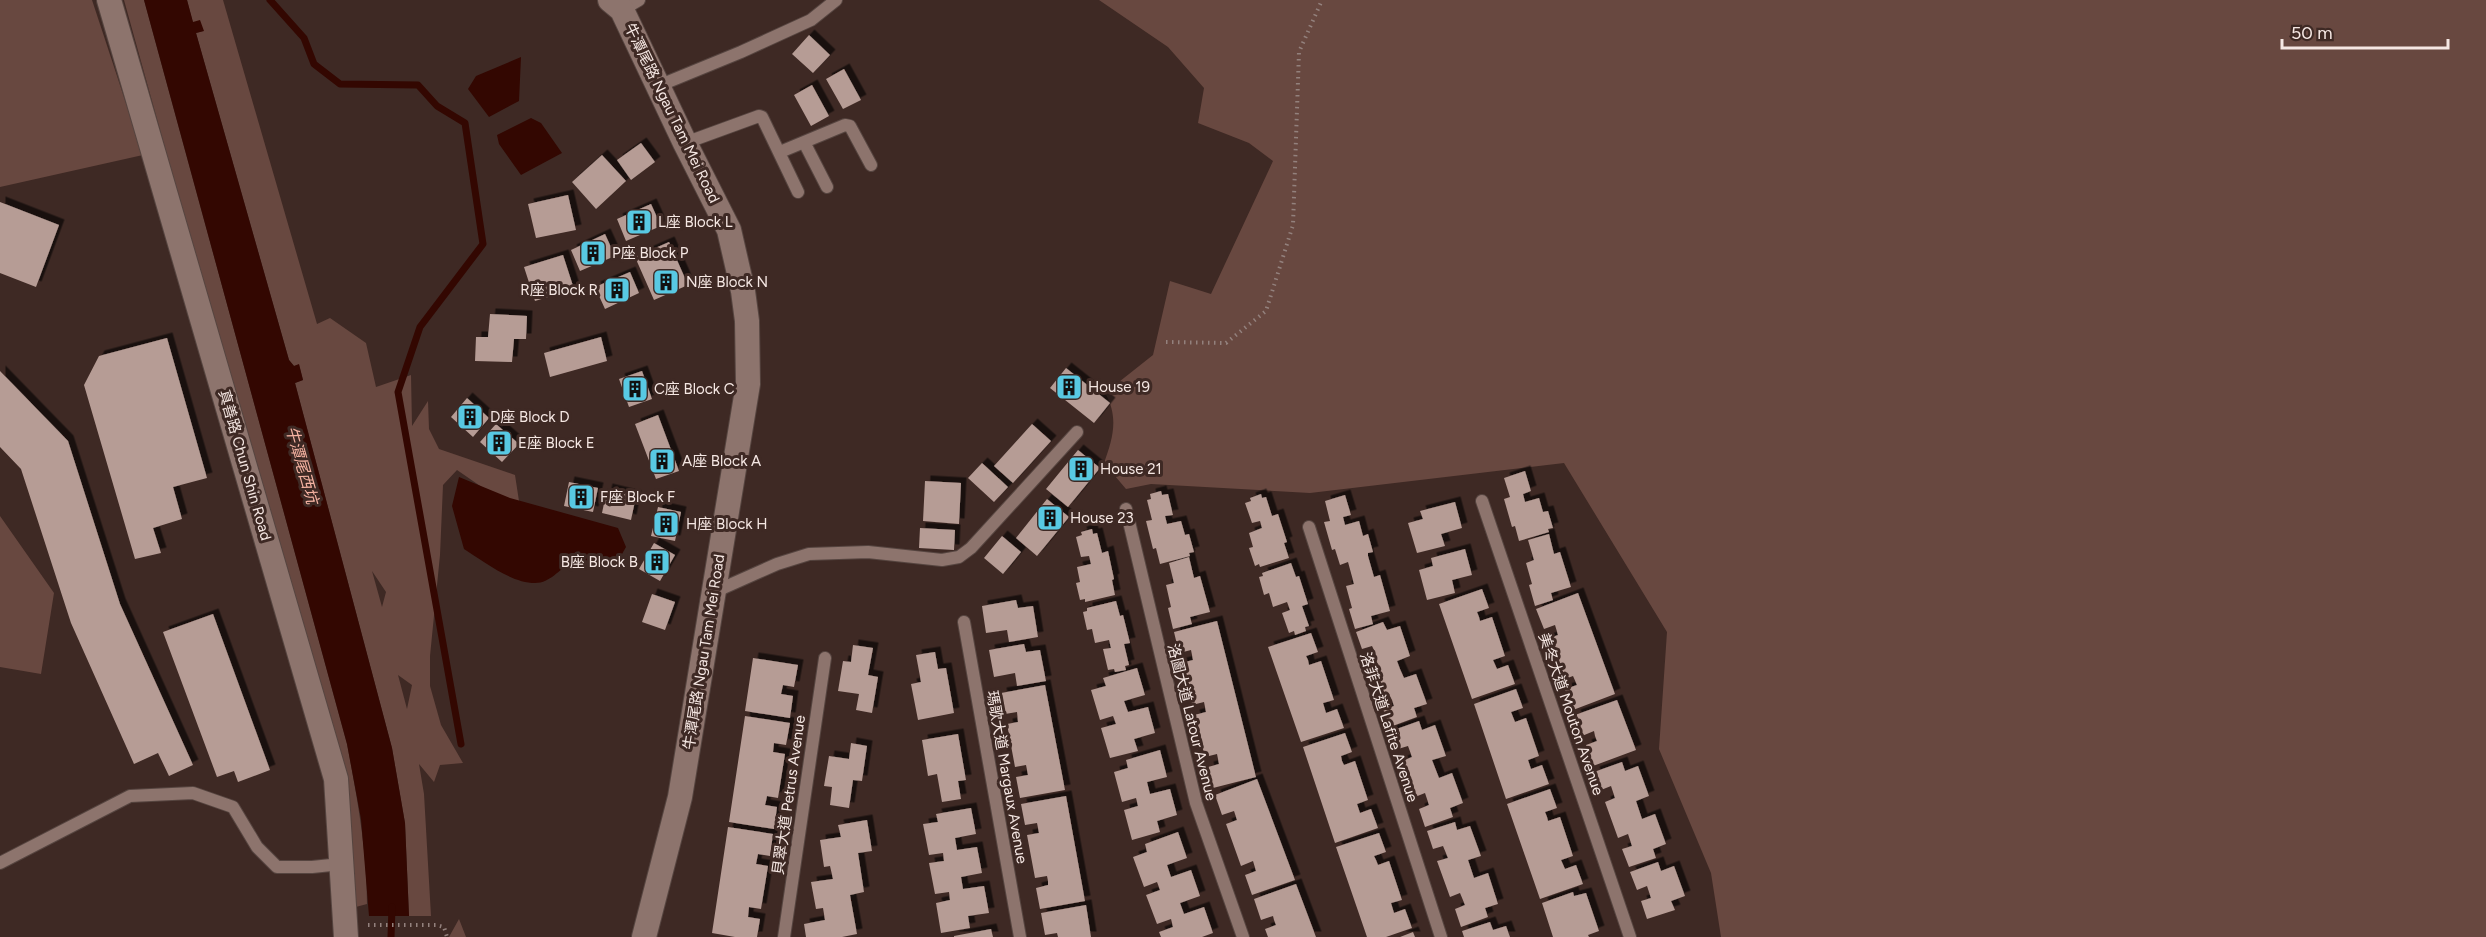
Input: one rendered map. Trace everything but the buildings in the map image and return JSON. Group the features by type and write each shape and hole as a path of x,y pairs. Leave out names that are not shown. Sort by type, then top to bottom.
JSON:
{"street":[{"name":"真善路 Chun Shin Road","path":"110,0 336,779 346,931"},
{"name":"牛潭尾路 Ngau Tam Mei Road","path":"624,3 658,86 729,230 737,260 747,321 748,384 680,797 644,937"}],"lane":[{"path":"658,86 812,20 836,0"},
{"path":"685,143 759,116 765,121 798,192"},
{"path":"780,152 843,126 850,126 871,165"},
{"path":"804,142 827,187"},
{"path":"714,592 777,564 808,554 867,552 942,560 959,557 972,548 1077,432"},
{"name":"美冬大道 Mouton Avenue","path":"1482,501 1630,937"},
{"name":"洛圖大道 Latour Avenue","path":"1126,509 1196,803 1243,937"},
{"name":"洛菲大道 Lafite Avenue","path":"1309,527 1441,937"},
{"name":"瑪歌大道 Margaux Avenue","path":"964,622 1020,937"},
{"name":"貝翠大道 Petrus Avenue","path":"784,937 825,658"},
{"path":"0,863 130,796 192,793 232,807 257,847 277,867 341,864"}],"path":[{"path":"1166,342 1226,343 1266,311 1293,225 1299,52 1322,0"},
{"path":"346,931 436,925 444,927 447,937"}],"shaded area":[{"path":"0,0 92,0 143,155 0,187"},
{"path":"124,0 144,0 347,744 361,824 367,884 367,904 352,908 348,856 211,314"},
{"path":"187,0 223,0 317,324 330,318 366,343 376,387 411,375 412,426 428,401 429,429 439,449 515,475 521,514 457,470 443,485 440,555 430,656 430,686 441,725 463,763 440,765 434,782 419,764 424,794 431,916 409,916 405,823 392,748 295,383 303,380 299,365 294,366 289,360 196,33 203,31 193,23","holes":["372,571 386,592 382,607","398,675 412,685 407,709"]},
{"path":"1099,0 2486,0 2486,937 1721,937 1711,873 1659,749 1667,632 1564,463 1310,493 1151,484 1126,489 1104,463 1113,428 1112,411 1105,393 1153,355 1170,281 1211,294 1273,161 1249,143 1198,123 1204,88 1168,47"},
{"path":"0,516 54,593 41,674 0,667"},
{"path":"459,919 466,937 449,937"}],"water":[{"path":"144,0 187,0 193,22 200,20 204,31 196,33 289,360 294,366 299,364 303,380 295,383 392,748 405,823 409,916 369,916 361,819 347,744"},
{"path":"521,57 519,101 489,117 468,89 476,76"},
{"path":"531,118 541,123 562,153 521,175 499,144 497,135"},
{"path":"459,477 510,498 618,528 626,547 618,561 576,562 541,582 516,579 464,549 452,506"}],"waterway":[{"path":"270,0 304,38 314,64 340,84 418,85 437,106 465,123 483,244 420,327 398,392 461,744"},
{"name":"牛潭尾西坑","path":"391,937 392,907"}],"place":[{"name":"L座 Block L","path":"639,222"},
{"name":"P座 Block P","path":"593,253"},
{"name":"N座 Block N","path":"666,282"},
{"name":"R座 Block R","path":"617,290"},
{"name":"House 19","path":"1069,387"},
{"name":"C座 Block C","path":"635,389"},
{"name":"D座 Block D","path":"470,417"},
{"name":"E座 Block E","path":"499,443"},
{"name":"A座 Block A","path":"662,461"},
{"name":"House 21","path":"1081,469"},
{"name":"F座 Block F","path":"581,497"},
{"name":"House 23","path":"1050,518"},
{"name":"H座 Block H","path":"666,524"},
{"name":"B座 Block B","path":"657,562"}]}
